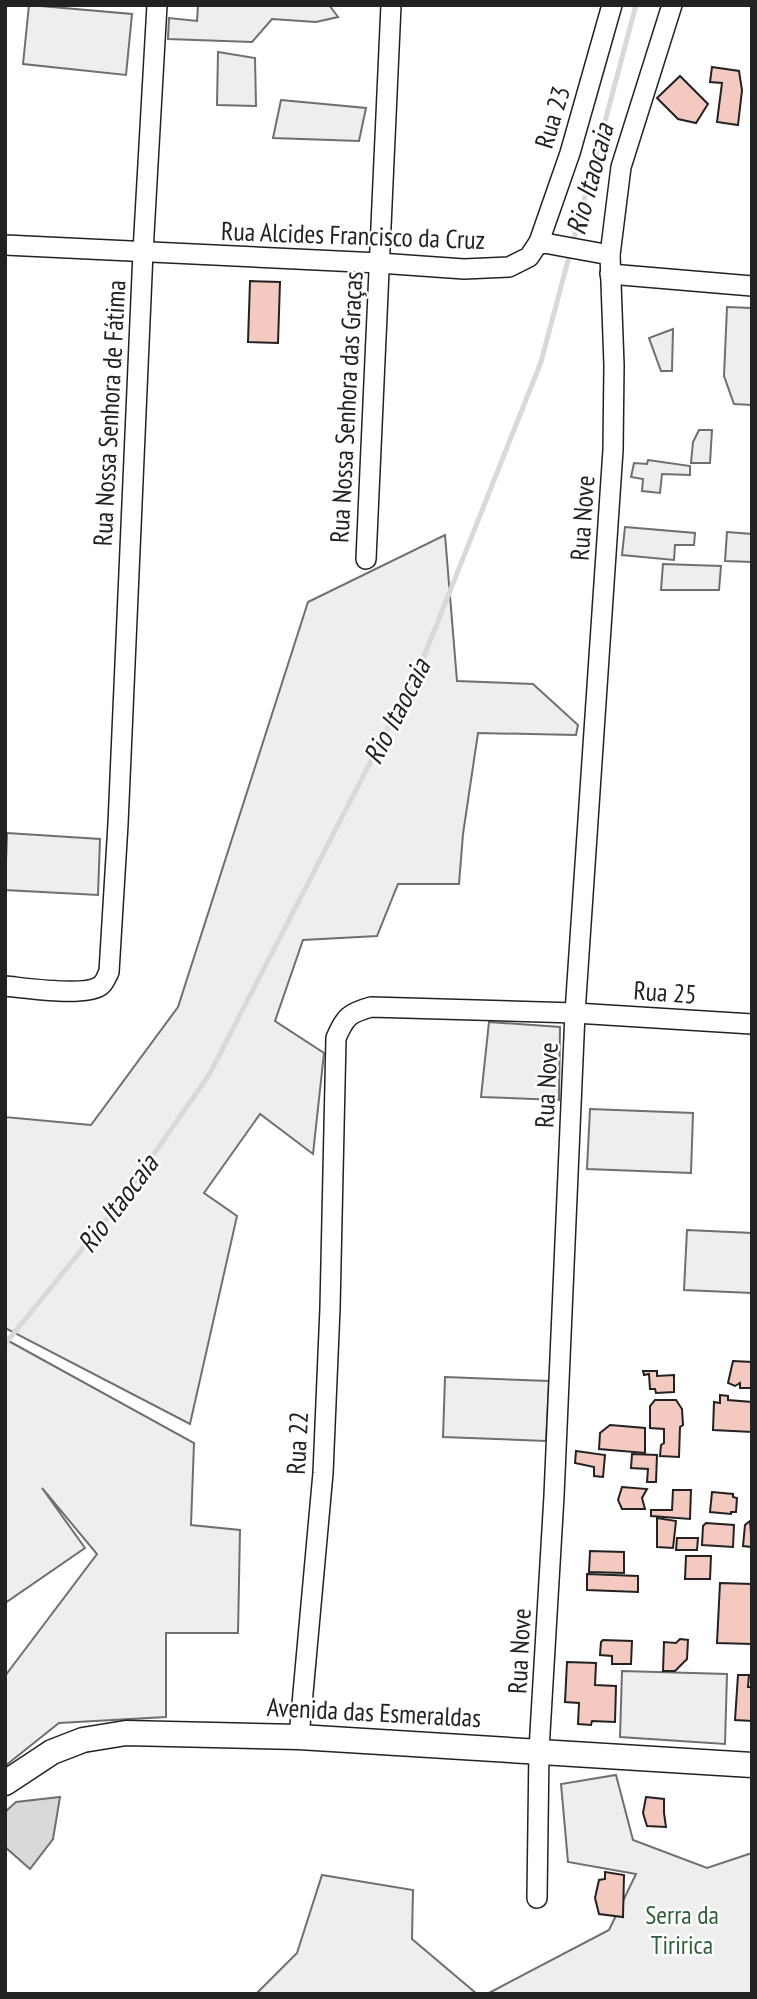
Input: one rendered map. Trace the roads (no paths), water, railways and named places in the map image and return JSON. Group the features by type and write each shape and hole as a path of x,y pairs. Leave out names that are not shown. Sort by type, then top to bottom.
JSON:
{"main road":[{"name":"Avenida das Esmeraldas","path":"5,1783 52,1752 83,1740 126,1733 299,1737 752,1765"}],"street":[{"name":"Rua Nossa Senhora de Fátima","path":"5,986 77,991 93,989 103,984 109,972 157,5"},
{"name":"Rua Nossa Senhora das Graças","path":"366,559 391,5"},
{"name":"Rua 23","path":"548,243 570,153 612,5"},
{"name":"Rua Nove","path":"537,1898 539,1750 554,1496 575,1013 613,450 614,365 610,264 621,167 672,5"},
{"name":"Rua Alcides Francisco da Cruz","path":"5,245 379,262 464,269 509,267 548,243"},
{"path":"548,243 586,251 610,264 752,286"},
{"name":"Rua 25","path":"332,1150 336,1038 343,1021 353,1012 371,1007 575,1013 752,1024"},
{"name":"Rua 22","path":"299,1737 323,1473 330,1308 332,1150"}],"waterway":[{"name":"Rio Itaocaia","path":"5,1344 119,1204 209,1075 421,664 541,362 636,5"}],"park label":[{"name":"Serra da Tiririca","path":"682,1929"}]}
